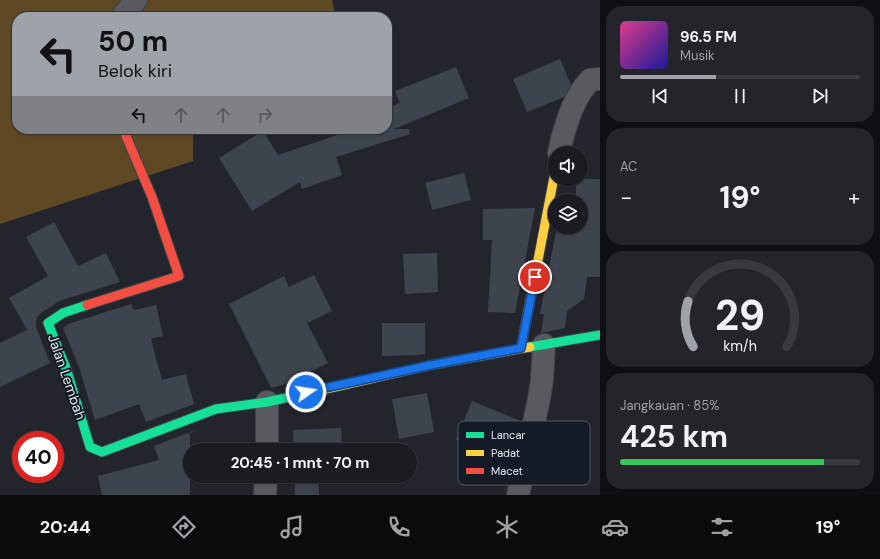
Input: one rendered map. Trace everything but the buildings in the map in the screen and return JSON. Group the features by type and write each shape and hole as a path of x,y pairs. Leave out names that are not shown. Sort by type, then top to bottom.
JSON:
{"street":[{"path":"126,12 136,0"},
{"path":"560,146 572,109 581,89 590,80 600,79"},
{"name":"Jalan Lembah","path":"125,134 152,197 179,276 63,313 48,323 67,371 90,447 102,452 216,409 267,402"},
{"path":"521,348 552,186"},
{"path":"267,443 267,402 423,367 600,334"},
{"path":"534,421 542,380 544,345"},
{"path":"265,495 266,483"},
{"path":"518,495 520,485"}],"shaded area":[{"path":"0,0 332,0 335,12 12,12 12,134 193,134 193,161 0,224"}],"traffic: fast":[{"path":"87,305 63,313 48,323 67,371 90,447 102,452 216,409 267,402 304,394"},
{"path":"530,347 600,335"}],"traffic: slow":[{"path":"521,348 552,186"},
{"path":"304,394 431,365 530,347"}],"traffic: jam":[{"path":"87,305 179,276 152,197 125,134"}],"route":[{"path":"306,392 431,365 521,348 535,277"}]}
